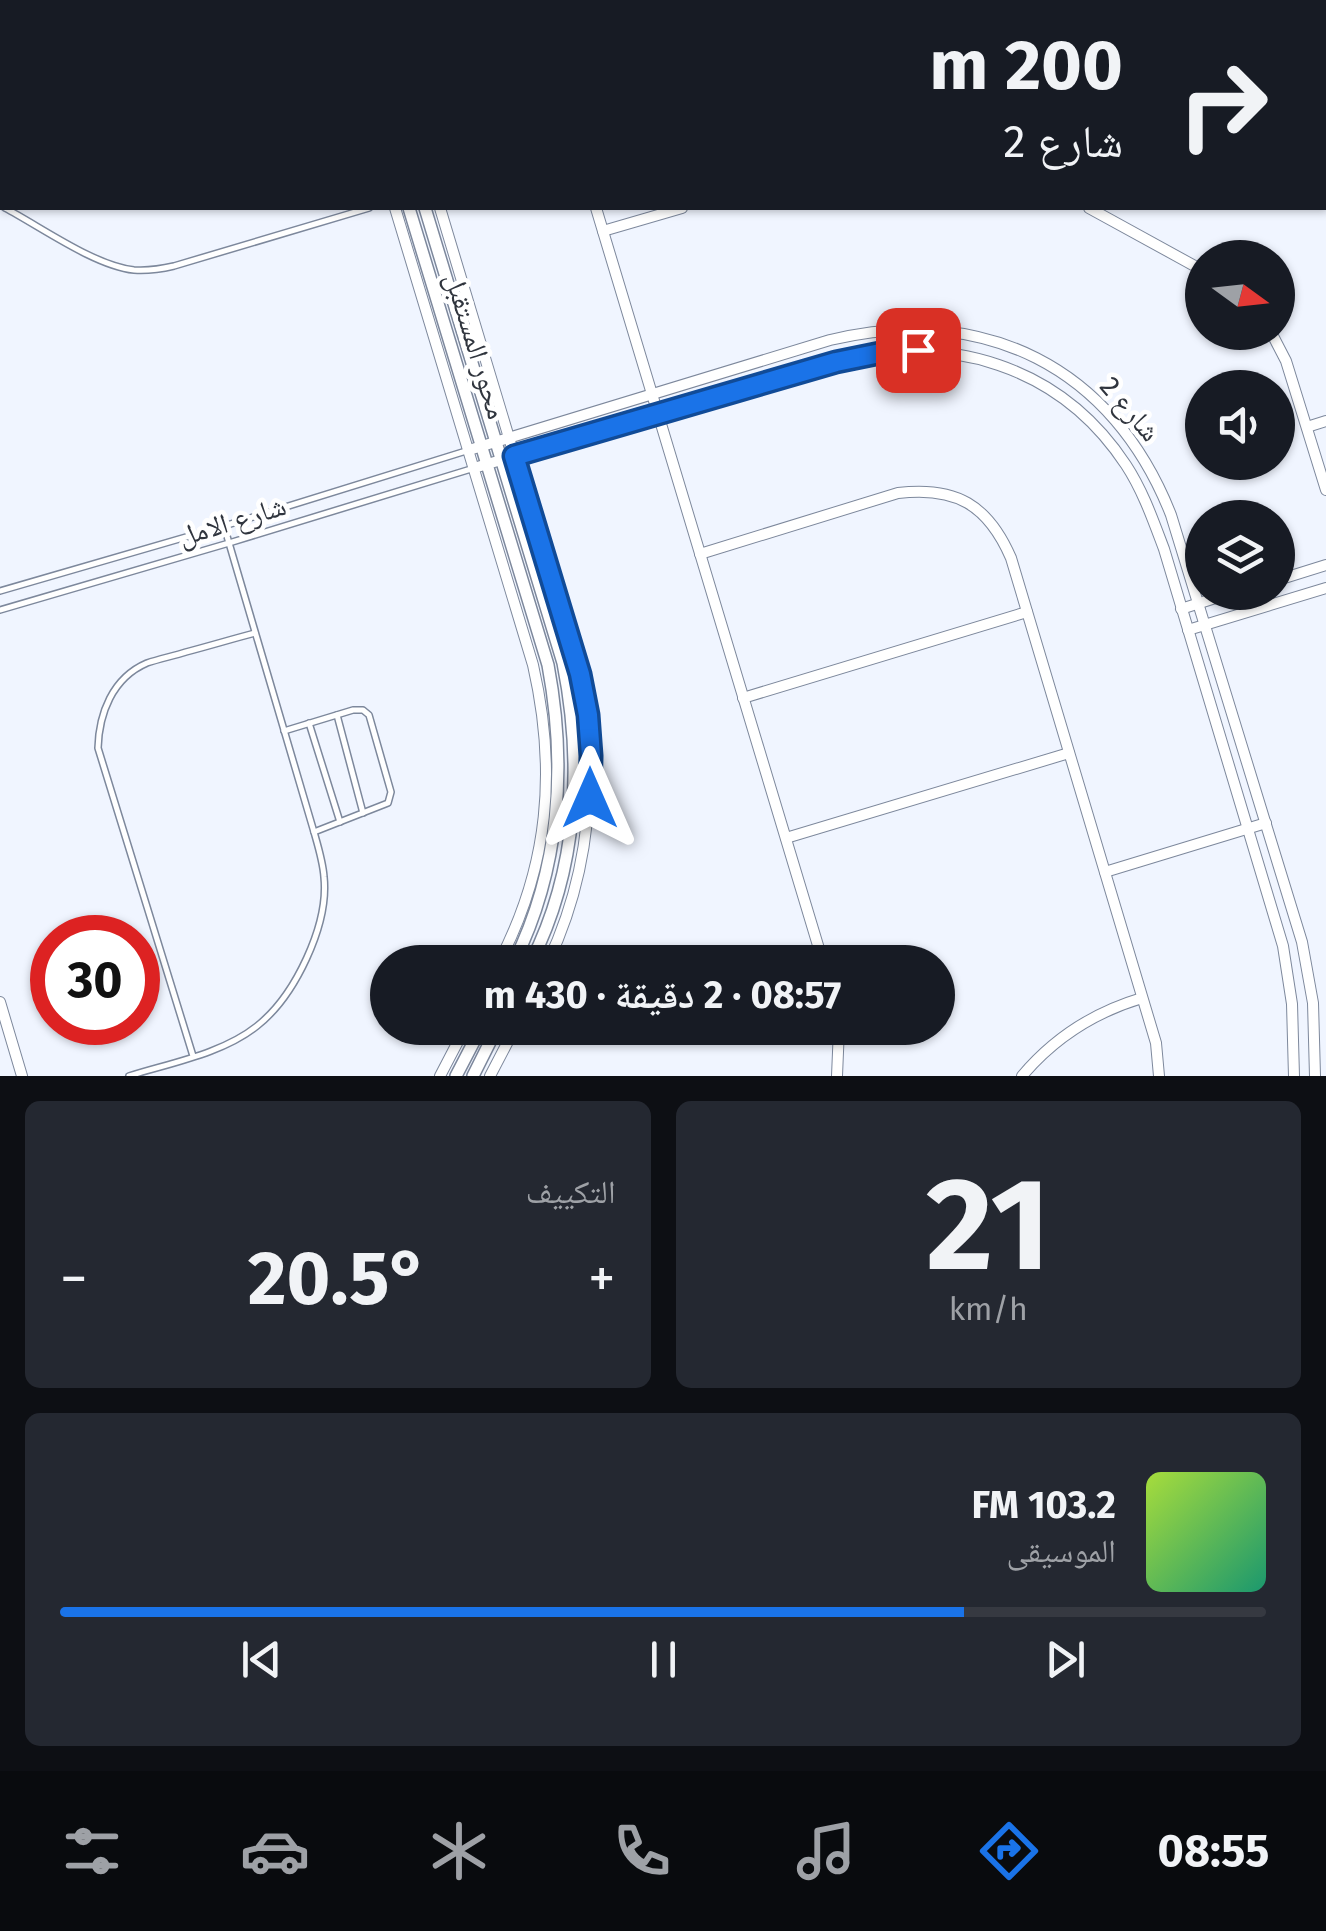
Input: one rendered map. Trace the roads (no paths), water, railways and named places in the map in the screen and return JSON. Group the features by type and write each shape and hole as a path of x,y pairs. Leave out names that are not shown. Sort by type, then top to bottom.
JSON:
{"street":[{"path":"397,210 474,448"},
{"name":"محور المستقبل","path":"409,210 474,448 548,665 558,735 553,841 536,910 521,945"},
{"name":"محور المستقبل","path":"427,210 503,440 570,696 575,795 566,861 538,945"},
{"path":"441,210 503,440"},
{"path":"597,210 818,945"},
{"path":"603,232 675,210"},
{"path":"1092,210 1185,261"},
{"name":"شارع 2","path":"474,448 863,332 934,329 974,336 1037,358 1082,388 1111,414 1136,445 1162,491 1185,561"},
{"path":"1280,350 1326,490"},
{"name":"شارع 2","path":"480,466 836,362 890,351 946,352 999,365 1060,397 1111,444 1152,516 1282,946 1294,1034 1294,1076"},
{"path":"1307,427 1326,422"},
{"path":"508,458 580,674 588,715 589,812 578,880 555,945"},
{"path":"480,466 542,701 546,738 545,813 539,850 530,886 507,945"},
{"path":"700,554 922,490 968,502 987,517 1011,558 1156,1043 1159,1076"},
{"path":"1295,575 1326,565"},
{"path":"1188,630 1326,588"},
{"path":"1181,608 1185,607"},
{"name":"شارع 2","path":"1201,610 1308,972 1315,1076"},
{"path":"744,698 1027,612"},
{"path":"786,838 1069,753"},
{"path":"1105,872 1266,823"},
{"path":"1022,1076 1071,1031 1098,1015 1142,998"},
{"path":"0,1002 22,1076"},
{"path":"440,1076 457,1045"},
{"path":"456,1076 472,1045"},
{"path":"472,1076 488,1045"},
{"path":"490,1076 506,1045"},
{"path":"837,1076 838,1045"}],"lane":[{"path":"10,210 100,260 136,270 174,266 362,210"},
{"name":"شارع الامل","path":"0,591 474,448"},
{"name":"شارع الامل","path":"0,610 480,466"},
{"path":"129,1076 230,1042 256,1026 292,984 306,959 319,919 325,878 314,832 224,526"},
{"path":"194,1056 98,748 99,728 114,691 144,664 255,632"},
{"path":"284,732 359,709 369,716 391,792 388,802 314,832"},
{"path":"336,715 363,814"},
{"path":"310,724 340,822"}]}
